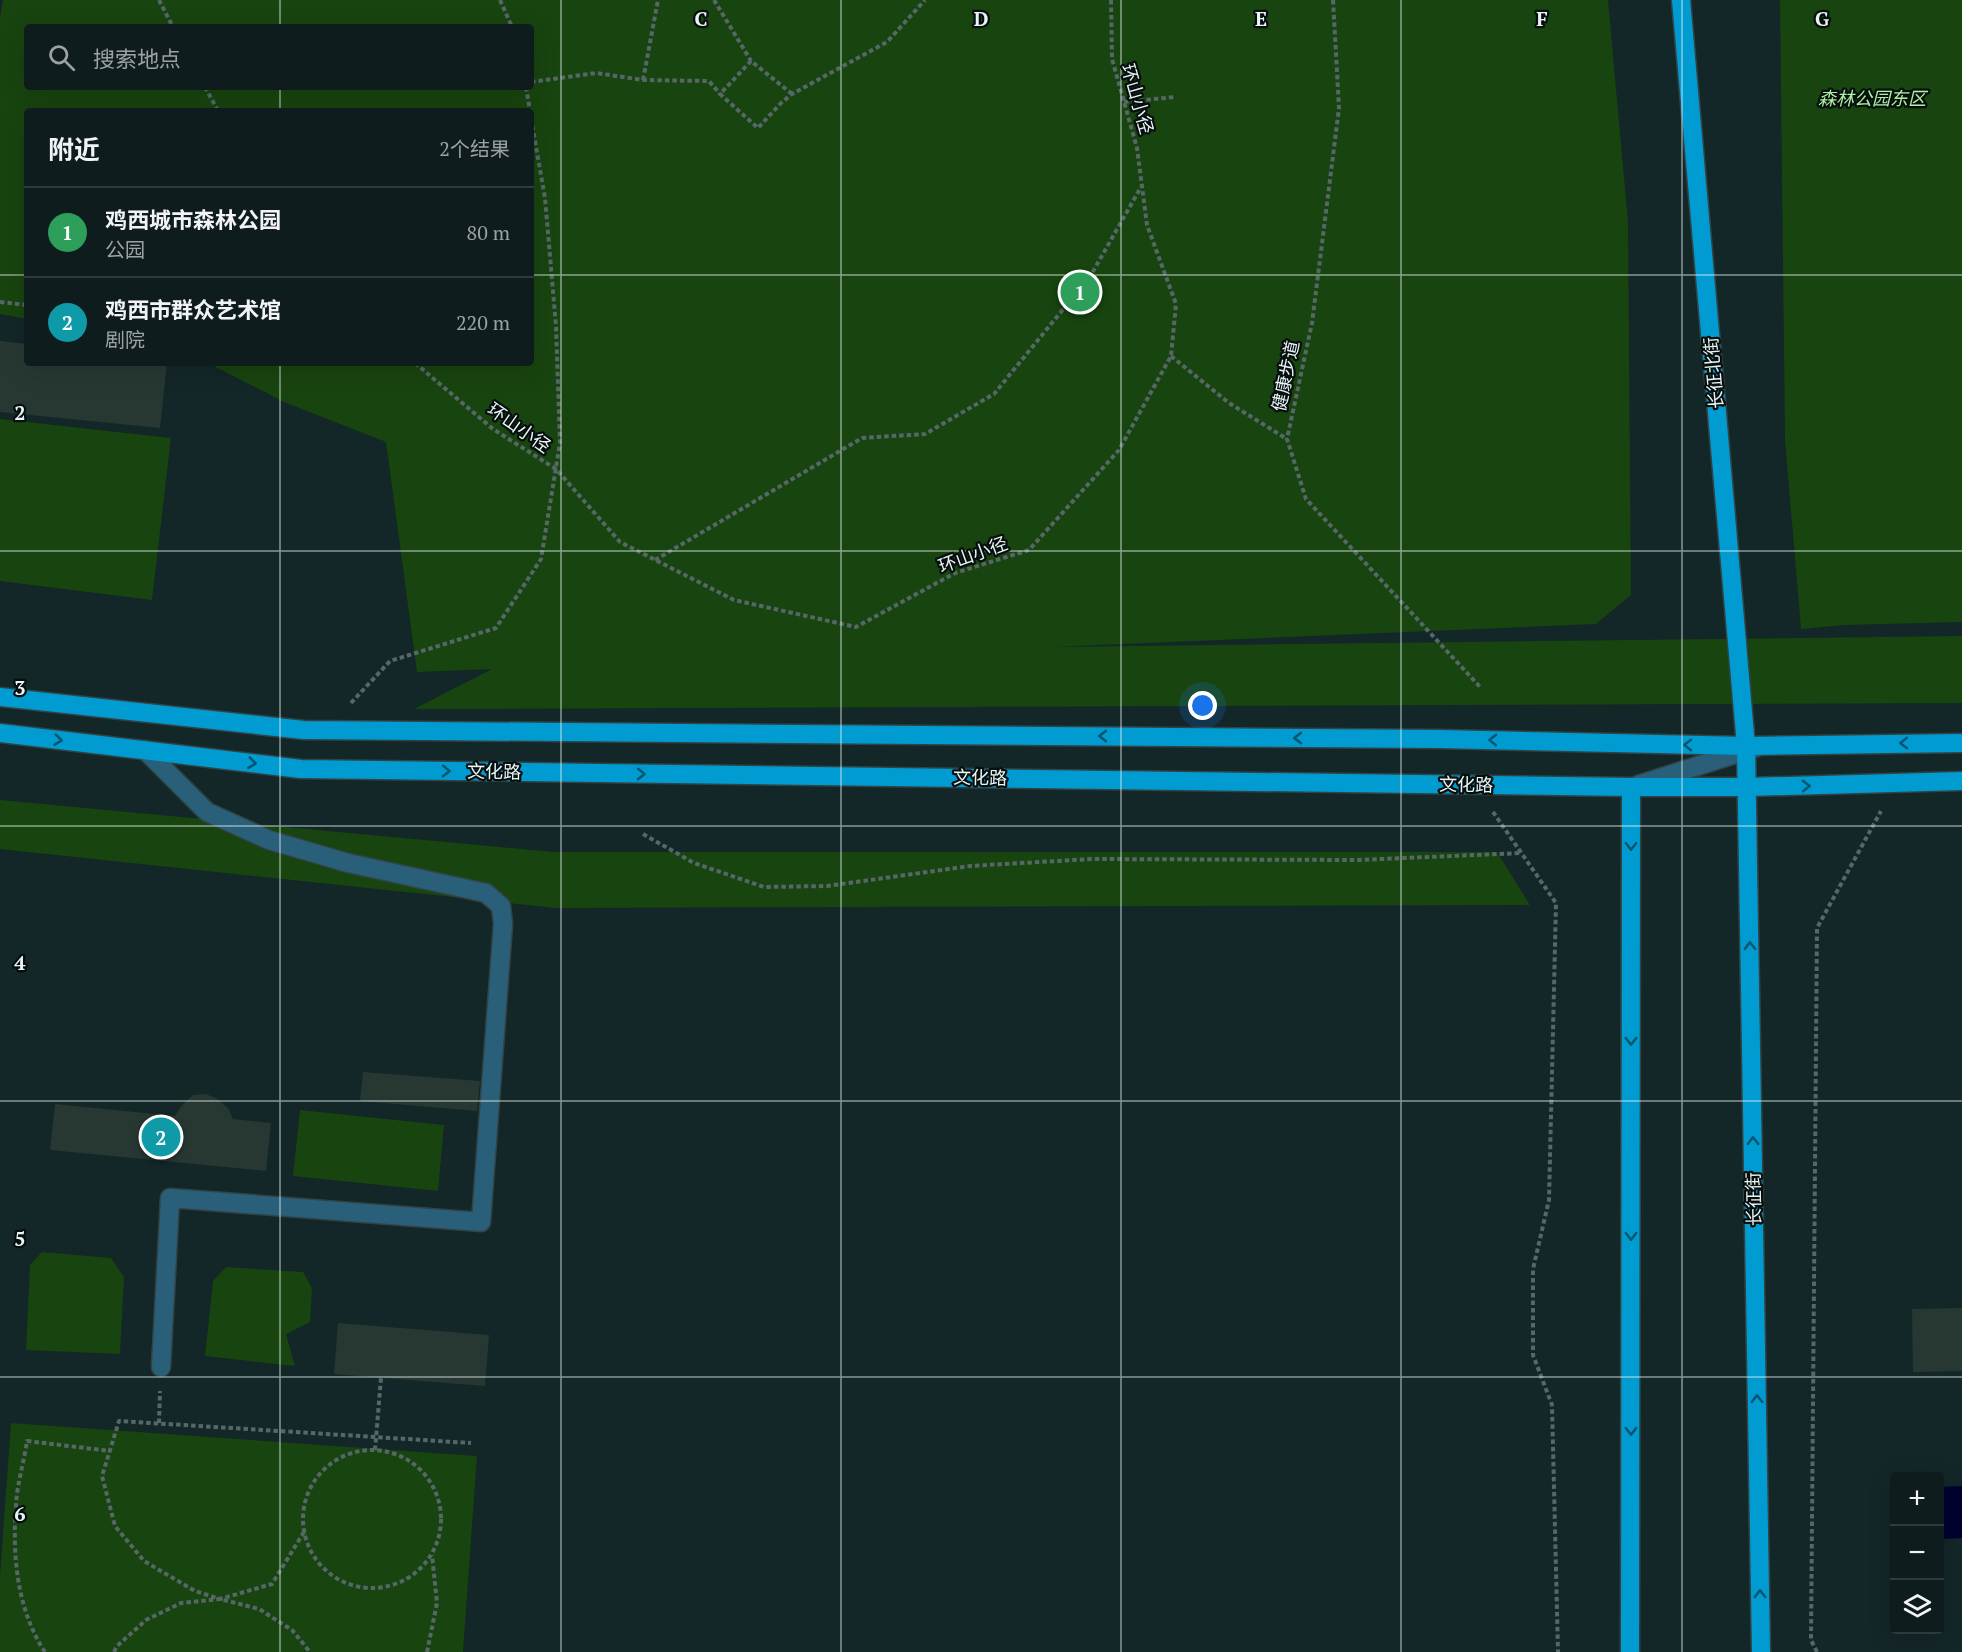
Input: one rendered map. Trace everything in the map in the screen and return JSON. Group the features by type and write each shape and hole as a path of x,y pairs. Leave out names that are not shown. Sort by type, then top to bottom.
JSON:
{"main road":[{"name":"长征北街","path":"1681,0 1754,746"},
{"path":"0,697 304,730 1427,739 1754,746 1962,743"},
{"name":"文化路","path":"0,733 301,769 1631,787 1748,787 1962,781"},
{"name":"长征街","path":"1754,746 1748,787 1761,1652"},
{"path":"1630,1652 1631,787"}],"lane":[{"path":"1631,787 1754,746"},
{"path":"145,750 207,812 269,840 337,860 486,893 501,906 503,924 481,1222 170,1198 161,1367"}],"path":[{"path":"159,0 172,24"},
{"path":"500,0 511,24"},
{"path":"643,80 658,0"},
{"path":"714,0 751,61 792,94"},
{"path":"534,82 596,73 643,80 709,81 758,128 792,94 887,42 925,0"},
{"name":"环山小径","path":"419,366 493,429 556,469 620,542 734,600 856,627 956,573 1029,550 1119,450 1171,356 1176,304 1147,225 1137,148 1112,59 1111,0"},
{"name":"健康步道","path":"1334,0 1339,108 1312,323 1287,439 1306,499 1481,688"},
{"path":"720,94 751,61"},
{"path":"207,90 216,108"},
{"path":"526,90 530,108"},
{"path":"1124,102 1175,97"},
{"path":"346,709 390,661 496,628 541,559 560,443 556,326 545,198 534,135"},
{"path":"655,560 862,438 926,434 994,394 1091,275 1142,186"},
{"path":"0,302 24,305"},
{"path":"1171,356 1229,403 1287,439"},
{"path":"1817,1652 1811,1640 1817,928 1897,783"},
{"path":"1474,785 1556,903 1549,1200 1533,1269 1533,1355 1552,1405 1558,1652"},
{"path":"643,834 694,863 764,887 827,886 970,866 1091,859 1358,860 1522,854"},
{"path":"375,1450 381,1378"},
{"path":"310,1652 292,1630 259,1609 195,1591 144,1562 115,1526 102,1476 119,1421 471,1443"},
{"path":"45,1652 34,1635 17,1580 16,1504 27,1441 110,1451"},
{"path":"362,1450 384,1450 405,1457 423,1470 435,1489 441,1510 441,1532 432,1554 417,1573 396,1584 372,1588 349,1584 328,1573 312,1555 303,1532 303,1509 309,1488 322,1470 341,1456 362,1450"},
{"path":"114,1652 117,1646 146,1620 181,1603 220,1599 272,1584 303,1532"},
{"path":"427,1652 437,1603 432,1554"}],"green space":[{"path":"3,0 1608,0 1628,222 1631,595 1596,624 1052,647 1962,636 1962,703 414,709 492,669 417,672 386,442 284,402 214,366 534,366 534,108 24,108 24,318 0,314 0,18"},
{"name":"森林公园东区","path":"1780,0 1962,0 1962,622 1844,625 1801,629 1785,440"},
{"path":"0,419 171,438 152,600 0,581"},
{"path":"0,800 553,852 1497,852 1530,905 556,908 0,849"},
{"path":"300,1110 444,1125 438,1191 293,1176"},
{"path":"42,1252 111,1258 124,1277 120,1354 26,1350 30,1265"},
{"path":"226,1267 303,1272 312,1288 310,1322 286,1334 295,1366 205,1356 213,1281"},
{"path":"11,1423 477,1456 463,1652 0,1652 0,1576"}],"water":[{"path":"1962,1486 1962,1538 1944,1539 1944,1487"}],"building":[{"path":"0,341 24,344 24,366 167,366 160,428 0,412"},
{"path":"363,1072 480,1081 477,1111 360,1101"},
{"path":"206,1094 216,1098 228,1108 233,1119 271,1123 266,1171 50,1150 55,1104 175,1116 182,1105 193,1095"},
{"path":"1962,1308 1962,1371 1913,1372 1912,1309"},
{"path":"338,1323 489,1335 485,1386 334,1374"}],"place":[{"name":"鸡西城市森林公园","path":"1080,292"},
{"name":"鸡西市群众艺术馆","path":"161,1137"}]}
